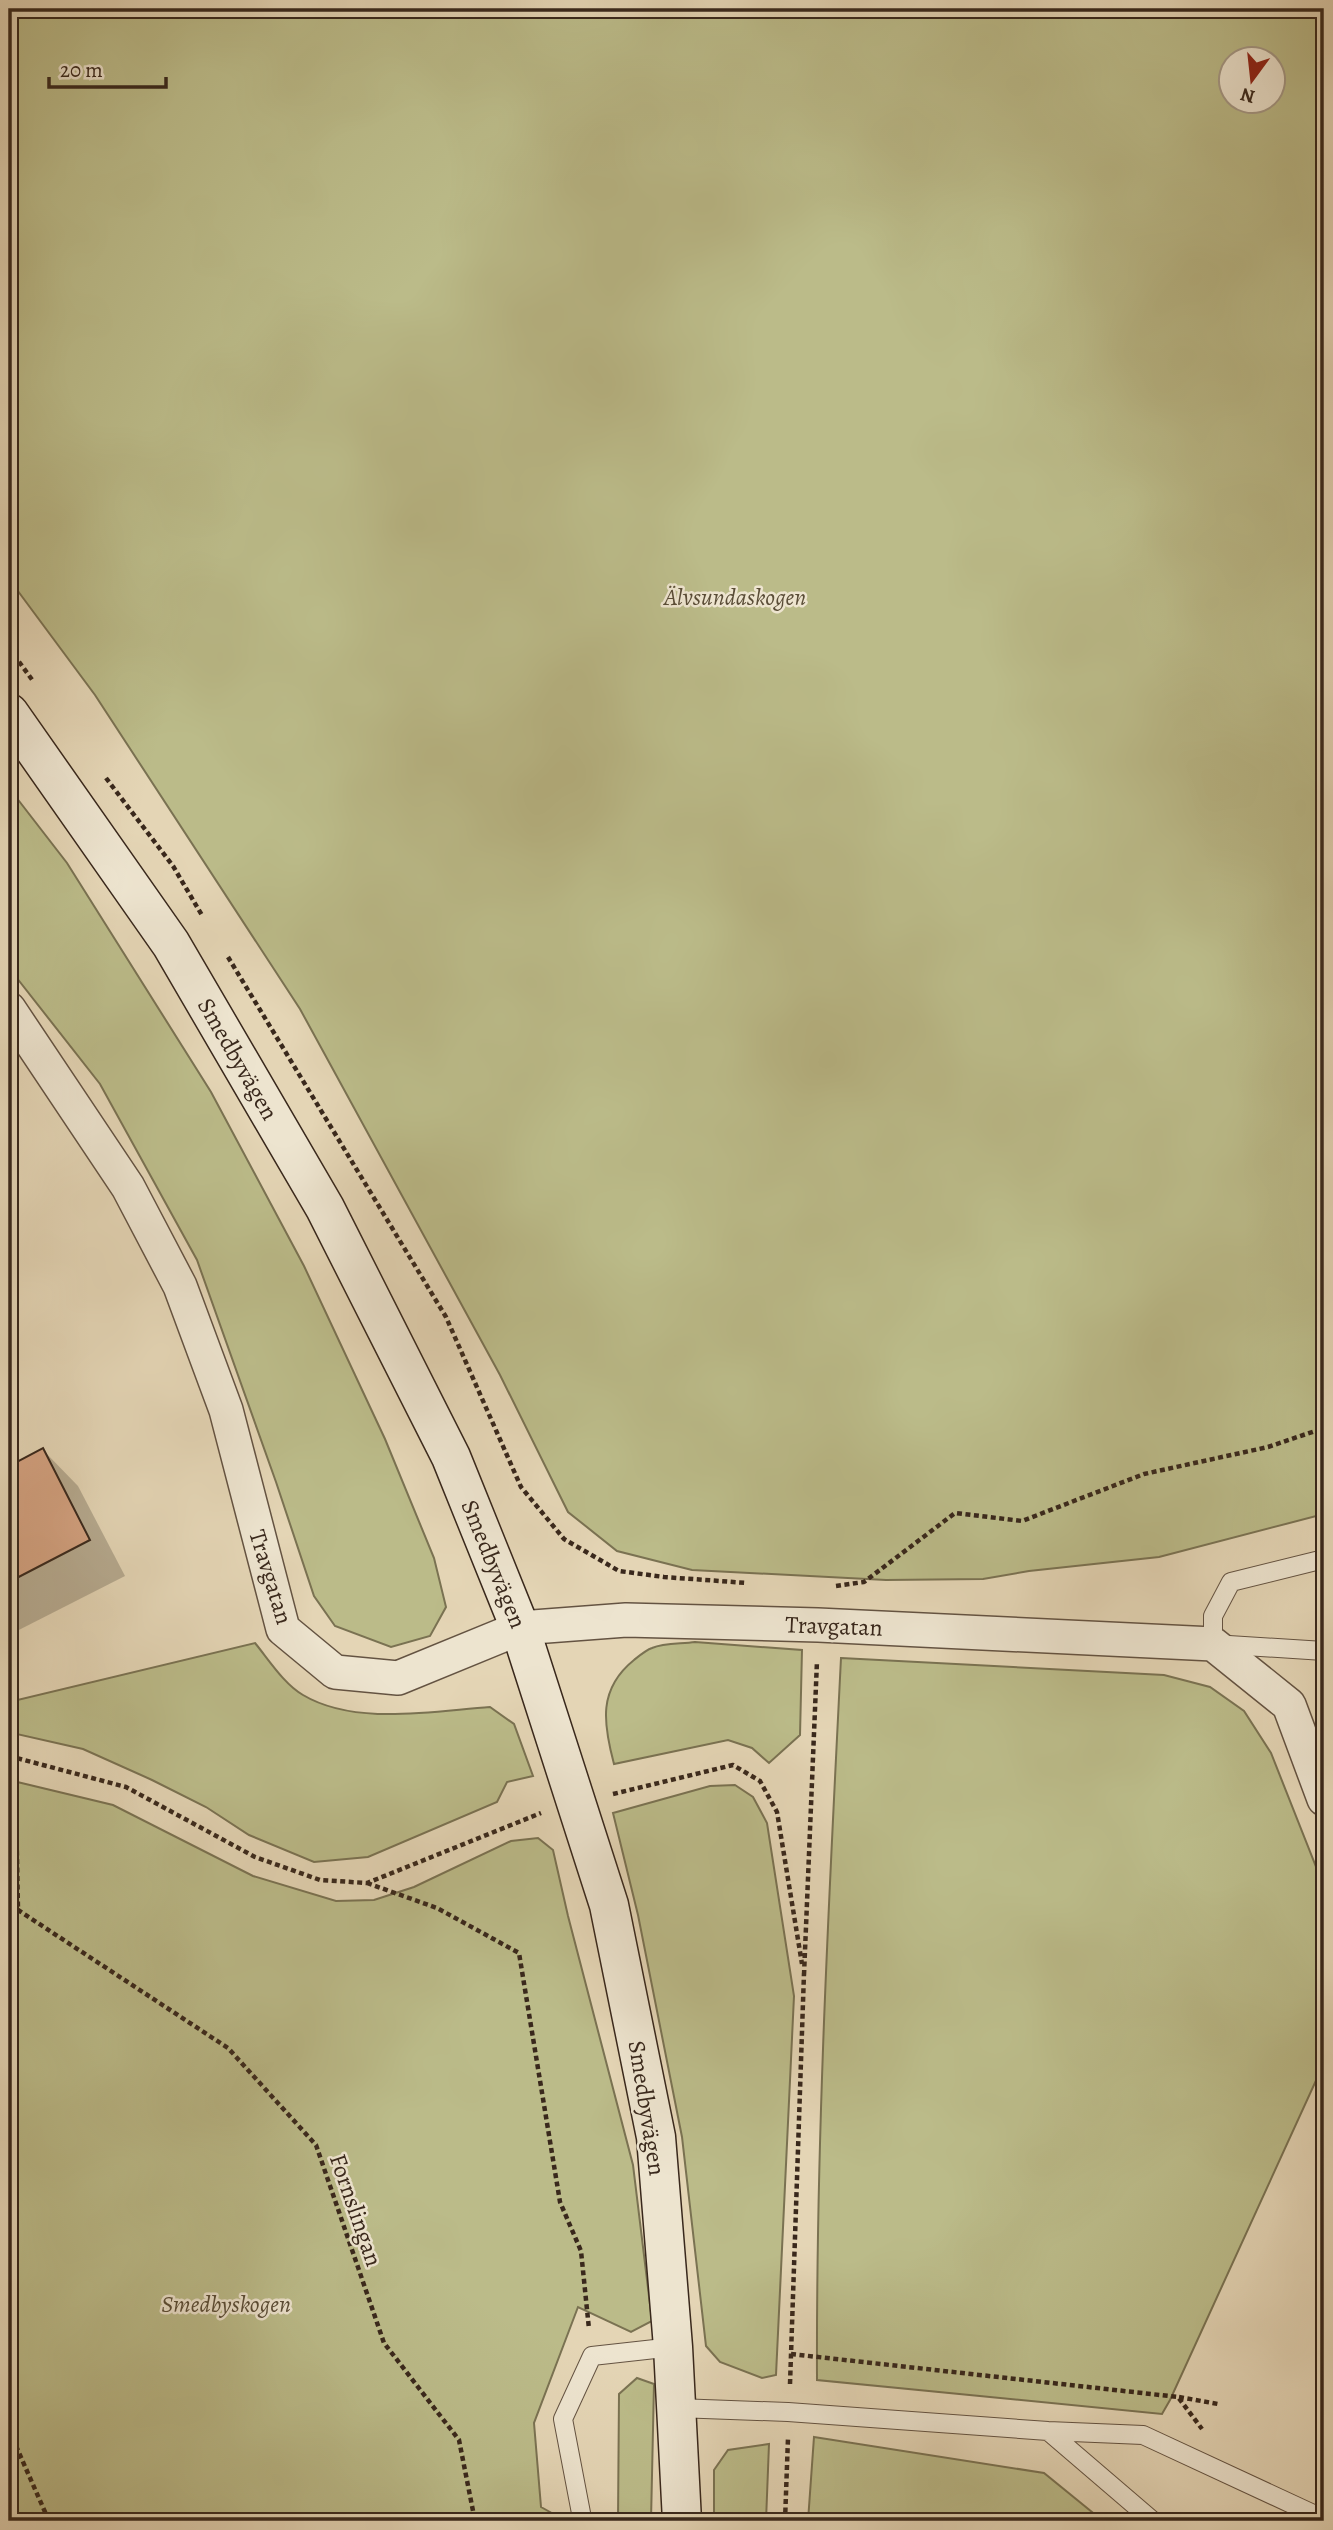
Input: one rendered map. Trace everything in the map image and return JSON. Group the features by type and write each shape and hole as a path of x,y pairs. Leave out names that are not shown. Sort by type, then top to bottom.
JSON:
{"street":[{"name":"Smedbyvägen","path":"9,713 171,944 325,1208 451,1457 520,1628 609,1905 656,2137 673,2347 682,2521"},
{"name":"Travgatan","path":"9,1009 128,1187 180,1286 226,1410 283,1629 334,1672 398,1678 520,1628 626,1620 818,1625 1213,1644"},
{"path":"1213,1644 1289,1705 1324,1799"}],"lane":[{"path":"1213,1644 1213,1616 1231,1582 1324,1559"},
{"name":"Travgatan","path":"1213,1644 1324,1651"},
{"path":"581,2513 563,2419 592,2356 673,2347"},
{"path":"677,2408 789,2412 1048,2431 1143,2435 1324,2519"},
{"path":"1048,2431 1153,2521"}],"path":[{"path":"9,648 41,692"},
{"path":"99,768 173,866 209,925"},
{"path":"223,949 446,1317 521,1486 564,1539 619,1571 755,1584"},
{"path":"785,2521 820,1589 864,1582 955,1513 1022,1521 1144,1474 1268,1447 1324,1428"},
{"path":"9,1910 18,1910 12,1756 126,1787 255,1857 320,1880 367,1883 437,1908 519,1953 560,2202 581,2251 592,2356"},
{"path":"613,1794 733,1765 760,1781 777,1812 804,1975"},
{"path":"367,1883 545,1811"},
{"name":"Fornslingan","path":"18,1910 228,2048 316,2145 384,2343 459,2440 475,2521"},
{"path":"1178,2397 1218,2404"},
{"path":"9,2441 16,2446 49,2521"}],"green space":[{"name":"Älvsundaskogen","path":"9,9 1324,9 1324,1514 1159,1557 1029,1571 983,1579 886,1580 692,1570 617,1551 568,1512 500,1375 300,1009 95,695 9,579"},
{"path":"9,788 67,863 211,1092 304,1266 385,1439 434,1558 446,1607 430,1636 391,1647 335,1626 314,1596 197,1260 100,1084 9,968"},
{"path":"695,1642 802,1650 800,1735 769,1763 752,1748 728,1740 614,1764 607,1735 606,1708 614,1683 622,1671 650,1649 662,1645"},
{"path":"255,1643 289,1685 324,1705 346,1711 395,1714 490,1707 514,1724 533,1776 507,1782 497,1802 368,1857 314,1862 249,1835 206,1807 83,1749 12,1733 9,1727 9,1702"},
{"path":"841,1658 1164,1675 1210,1687 1244,1711 1271,1753 1324,1887 1324,2063 1162,2414 817,2380 821,2109"},
{"name":"Smedbyskogen","path":"9,1780 113,1805 253,1876 336,1901 374,1900 414,1887 511,1841 538,1838 553,1850 633,2165 652,2321 631,2332 578,2307 534,2423 541,2507 566,2521 9,2521"},
{"path":"735,1785 753,1797 767,1823 794,1996 776,2375 762,2378 720,2362 706,2346 682,2137 638,1915 613,1813 710,1786"},
{"path":"637,2378 654,2384 651,2521 618,2521 619,2394"},
{"path":"814,2437 1044,2473 1103,2521 808,2521"},
{"path":"769,2444 766,2521 714,2521 714,2470 728,2450"}],"building":[{"path":"43,1448 90,1540 9,1582 9,1466"}]}
